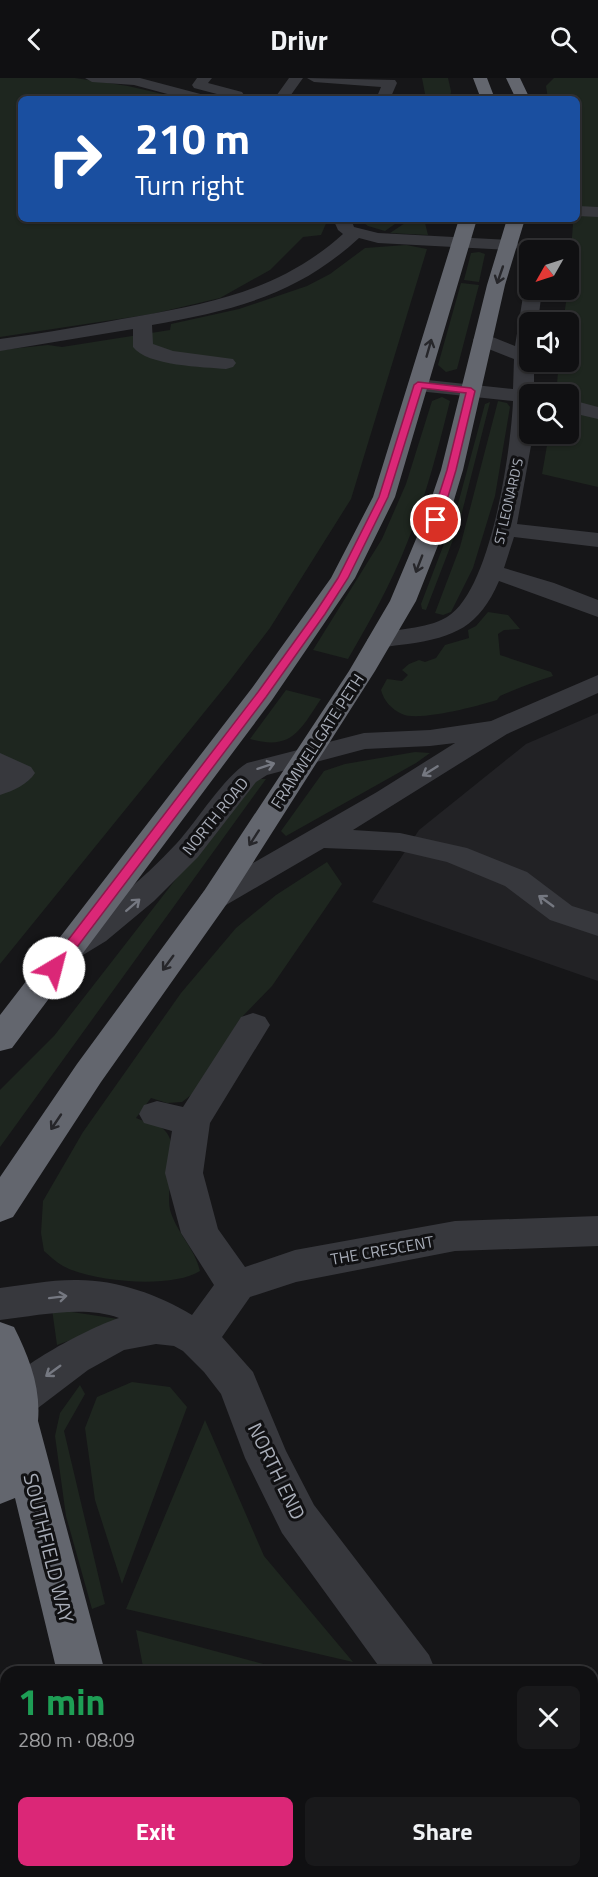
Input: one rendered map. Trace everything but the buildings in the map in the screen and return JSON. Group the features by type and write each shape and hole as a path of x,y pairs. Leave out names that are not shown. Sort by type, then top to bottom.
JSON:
{"highway":[{"path":"480,78 487,96"},
{"path":"513,78 522,96"},
{"name":"FRAMWELLGATE PETH","path":"0,1207 89,1073 215,898 309,754 403,601 436,520 452,470 496,285 515,222"},
{"path":"0,1039 262,694 343,578 384,497 464,231"},
{"name":"SOUTHFIELD WAY","path":"0,1339 14,1374 19,1411 80,1666"},
{"path":"0,1485 19,1411"}],"street":[{"path":"92,78 129,80 192,96"},
{"path":"205,78 199,85 238,93"},
{"path":"282,96 296,78"},
{"path":"314,78 341,85 390,83 384,96"},
{"path":"580,212 598,212"},
{"path":"0,345 203,310 250,298 304,275 329,258 348,226 378,238 464,231 510,245"},
{"path":"250,298 271,310"},
{"path":"142,321 143,347 152,353 226,363"},
{"path":"483,340 519,354"},
{"path":"418,385 519,396"},
{"path":"579,408 598,413"},
{"name":"ST LEONARD'S","path":"380,640 456,623 473,608 491,572 503,529 520,444"},
{"path":"503,529 598,540"},
{"path":"491,572 555,591 598,609"},
{"name":"NORTH ROAD","path":"215,898 319,838 497,728 598,683"},
{"name":"NORTH ROAD","path":"68,950 100,932 161,879 189,850 246,776 257,769 364,741 430,738 497,728"},
{"path":"0,762 21,773 0,786"},
{"path":"319,838 400,842 456,855 516,879 561,913 598,926"},
{"path":"19,1411 84,1350 115,1335 142,1328 160,1326 190,1335 236,1286 200,1233 184,1173 192,1122 253,1025"},
{"path":"157,1114 192,1122"},
{"name":"THE CRESCENT","path":"236,1286 295,1266 455,1236 598,1232"},
{"name":"NORTH END","path":"0,1304 74,1296 109,1298 159,1315 190,1335 219,1360 238,1385 267,1458 298,1519 408,1666"}],"shaded area":[{"path":"0,78 75,78 128,86 171,96 18,96 18,222 327,222 321,235 303,237 270,270 220,298 152,314 0,337"},
{"path":"422,78 448,78 450,96 425,96"},
{"path":"554,78 598,78 598,487 542,474 547,444 579,444 579,384 557,384 558,372 579,372 579,312 565,312 566,300 579,300 579,240 572,240 573,224 558,222 580,222 580,96 548,96 546,86"},
{"path":"362,222 398,222 385,231"},
{"path":"406,222 425,222 428,235 390,233"},
{"path":"406,245 427,249 351,499 270,628 0,964 0,350 48,345 62,347 170,330 171,324 239,309 307,286 330,274 365,248"},
{"path":"471,253 485,254 479,282 464,280"},
{"path":"461,283 479,285 457,369 446,372 438,365"},
{"path":"442,397 450,401 426,491 401,558 380,602 348,659 313,650 382,539 406,484 432,401"},
{"path":"498,401 507,403 510,407 495,496 473,568 451,612 443,615 435,613 460,547"},
{"path":"490,402 459,524 426,610 422,609 421,604 455,515 485,404"},
{"path":"488,612 508,615 520,629 504,630 498,634 500,655 551,672 553,676 500,696 497,700 448,712 410,716 398,712 388,704 381,690 387,679 402,681 408,675 402,670 409,664 436,658 445,645 469,638 468,630 476,626"},
{"path":"286,690 321,699 300,728 285,740 264,742 250,739"},
{"path":"598,713 598,981 372,902 419,830 526,744"},
{"path":"415,752 430,753 286,836 281,831 324,771 345,764"},
{"path":"256,779 266,779 0,1147 0,1090 54,1036"},
{"path":"327,862 342,884 272,986 240,1019 195,1092 182,1102 167,1103 151,1098 136,1118 159,1126 168,1135 172,1145 169,1192 171,1213 200,1271 187,1277 171,1280 132,1281 76,1272 60,1264 44,1251 41,1233 43,1201 83,1132 181,993 236,928 276,895"},
{"path":"52,1309 125,1320 57,1345"},
{"path":"132,1382 170,1387 187,1407 122,1584 95,1500 85,1428 97,1397"},
{"path":"80,1385 85,1394 64,1431 105,1604 92,1609 66,1516 55,1436 60,1413"},
{"path":"205,1420 264,1556 353,1662 126,1609"},
{"path":"136,1630 271,1666 143,1666"}],"route":[{"path":"54,968 262,694 343,578 384,497 418,385 471,391 452,470 436,520"}]}
